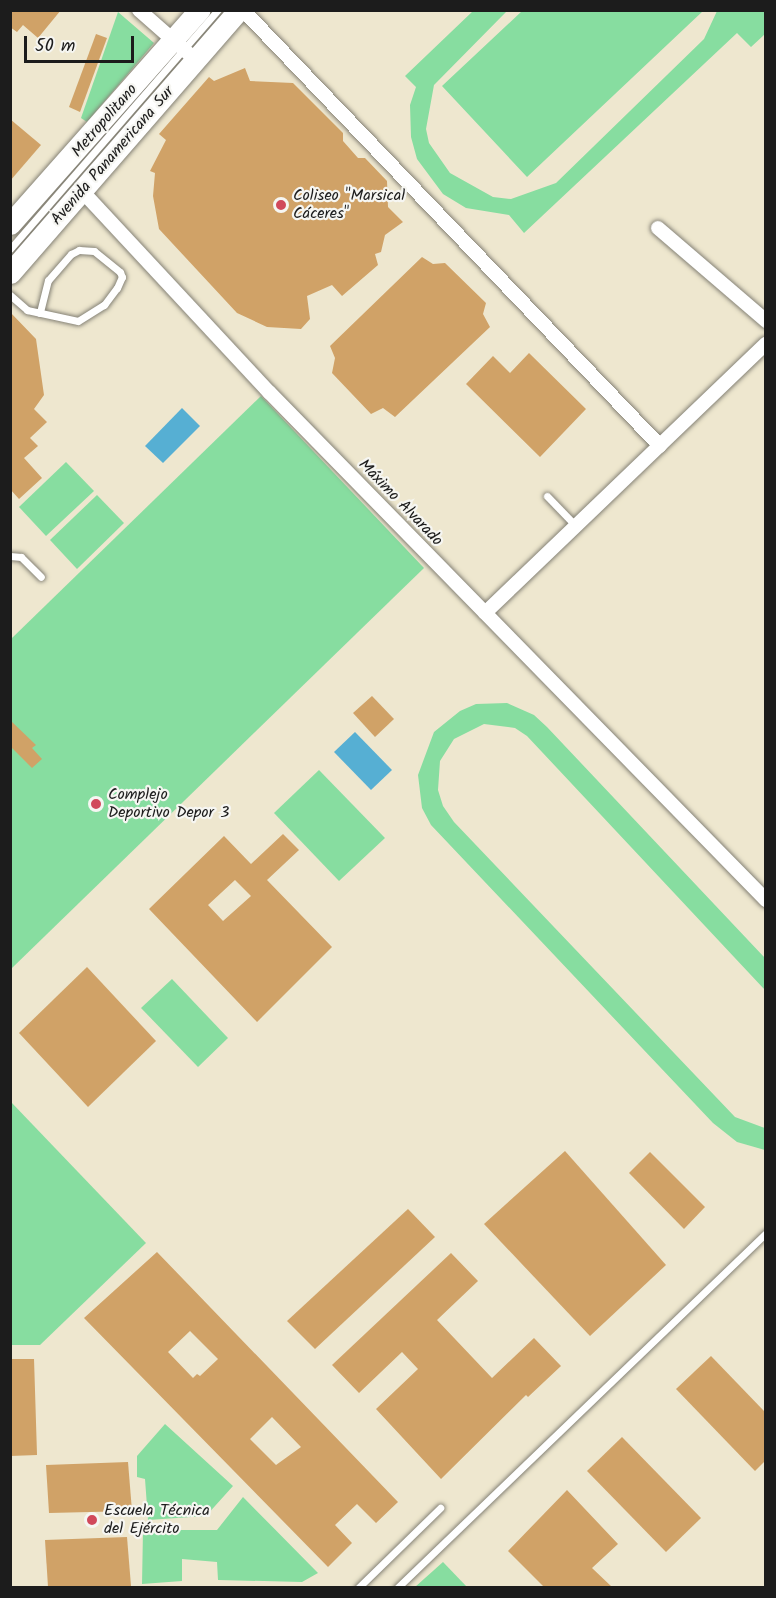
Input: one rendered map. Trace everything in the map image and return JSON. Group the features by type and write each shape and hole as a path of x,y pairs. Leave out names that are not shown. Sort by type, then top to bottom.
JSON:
{"main road":[{"name":"Avenida Panamericana Sur","path":"10,273 83,193 184,50 199,10"},
{"name":"Avenida Panamericana Sur","path":"10,224 184,50 242,11"}],"street":[{"path":"139,10 184,50"},
{"path":"242,11 660,446"},
{"name":"Máximo Alvarado","path":"83,193 269,393 765,900"},
{"path":"657,228 765,321"},
{"path":"485,613 765,344"}],"lane":[{"name":"Metropolitano","path":"10,249 218,10"},
{"path":"83,193 97,186 242,11"},
{"path":"10,296 27,310 71,322 89,316 117,288 122,277 120,272 94,251 80,250 71,254 48,280 40,313"},
{"path":"547,496 576,526"},
{"path":"10,555 21,556 41,577"},
{"path":"397,1587 765,1233"},
{"path":"358,1587 440,1508"}],"green space":[{"path":"473,11 507,11 434,85 426,129 429,143 450,173 493,197 511,199 556,183 704,39 717,11 765,11 765,34 751,47 737,33 524,233 509,215 466,208 443,194 417,159 411,137 410,105 416,87 405,76"},
{"path":"522,11 703,11 527,177 442,86"},
{"path":"118,12 154,43 87,122 81,118"},
{"name":"Complejo Deportivo Depor 3","path":"261,396 424,568 11,969 11,639"},
{"path":"66,462 94,491 46,536 19,507"},
{"path":"97,495 124,523 77,569 50,540"},
{"path":"507,703 534,715 547,727 765,958 765,990 527,736 515,728 484,724 454,739 440,761 438,790 443,806 454,822 735,1117 765,1128 765,1150 737,1142 713,1123 431,825 422,808 418,775 434,732 460,711 476,704"},
{"path":"319,770 385,838 339,881 274,813"},
{"path":"172,979 228,1038 198,1067 141,1008"},
{"path":"11,1102 146,1243 40,1345 11,1345"},
{"path":"165,1424 233,1486 206,1516 148,1520 145,1479 137,1477 137,1456"},
{"path":"243,1497 318,1573 302,1582 218,1580 217,1562 182,1559 182,1581 142,1584 143,1530 217,1530"},
{"path":"443,1562 467,1587 415,1587"}],"water":[{"path":"182,408 200,426 163,463 145,446"},
{"path":"355,732 392,770 371,790 334,752"}],"building":[{"path":"10,10 61,10 38,38 23,25 17,32 10,27"},
{"path":"96,34 107,38 80,112 69,107"},
{"path":"245,68 250,81 293,83 343,133 343,141 358,158 365,158 387,181 388,207 403,222 385,235 381,252 375,254 378,265 342,296 332,285 307,296 310,319 301,329 267,327 237,313 159,229 153,196 155,173 150,171 166,140 159,134 209,77 214,81"},
{"path":"10,119 41,145 10,181"},
{"path":"422,257 433,264 445,263 486,303 483,314 490,327 395,417 383,408 371,414 332,373 335,358 330,346"},
{"path":"10,312 36,339 44,395 34,409 47,422 30,438 38,446 24,458 42,478 19,499 10,489"},
{"path":"529,353 586,409 540,457 466,384 493,356 510,373"},
{"path":"372,696 394,719 375,737 353,713"},
{"path":"10,720 36,745 32,748 42,759 32,768 10,746"},
{"path":"283,834 299,850 267,880 332,947 257,1022 149,909 224,836 251,864","holes":["235,880 251,896 223,921 208,905"]},
{"path":"87,967 156,1041 88,1107 19,1033"},
{"path":"565,1151 666,1265 590,1336 484,1224"},
{"path":"650,1152 705,1207 684,1229 629,1173"},
{"path":"408,1209 435,1237 315,1349 287,1321"},
{"path":"157,1252 398,1502 376,1523 357,1504 335,1525 352,1543 328,1567 84,1318","holes":["190,1331 218,1359 200,1376 197,1374 193,1378 168,1352","272,1417 301,1447 276,1465 250,1439"]},
{"path":"451,1253 478,1281 437,1320 492,1378 534,1338 561,1366 528,1397 526,1395 441,1479 376,1409 418,1369 402,1352 359,1393 332,1365"},
{"path":"711,1356 765,1412 765,1461 755,1471 676,1389"},
{"path":"10,1359 34,1359 37,1455 10,1456"},
{"path":"622,1437 701,1518 666,1552 587,1471"},
{"path":"128,1462 132,1511 49,1513 46,1465"},
{"path":"567,1490 618,1544 592,1568 612,1587 544,1587 508,1551"},
{"path":"127,1537 131,1586 48,1587 45,1540"}],"place":[{"name":"Coliseo \"Marsical Cáceres\"","path":"281,205"},
{"name":"Complejo Deportivo Depor 3","path":"96,804"},
{"name":"Escuela Técnica del Ejército","path":"92,1520"}]}
